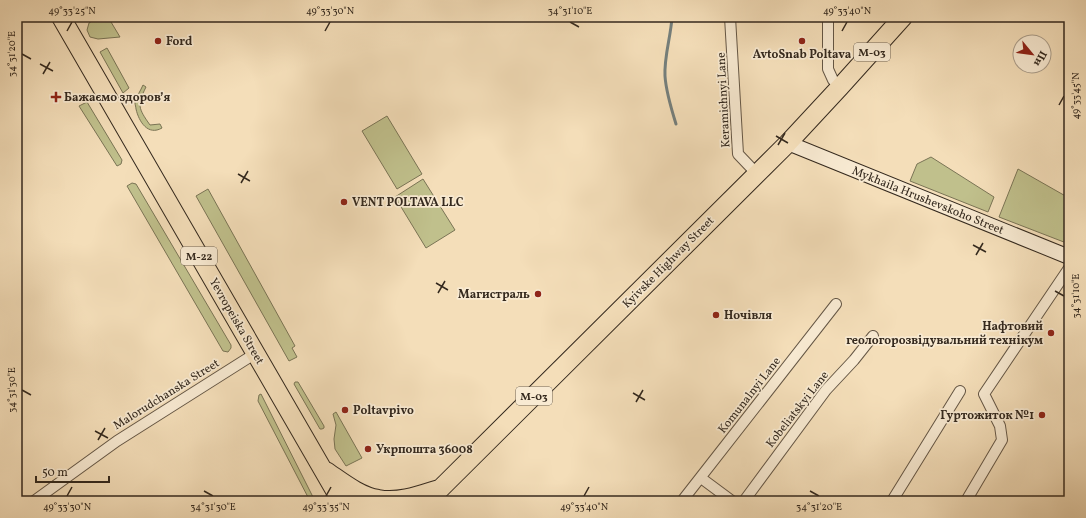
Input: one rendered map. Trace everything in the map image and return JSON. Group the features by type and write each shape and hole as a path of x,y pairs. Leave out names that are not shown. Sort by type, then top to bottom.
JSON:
{"highway":[{"name":"Yevropeiska Street","path":"61,17 341,501"},
{"name":"Kyivske Highway Street","path":"428,501 437,495 788,143 904,17"},
{"path":"323,470 367,496 378,499 437,495"},
{"path":"323,470 325,501"}],"street":[{"name":"Keramichnyi Lane","path":"730,17 738,154 757,174"},
{"path":"828,17 828,69 833,80 840,87"},
{"name":"Mykhaila Hrushevskoho Street","path":"788,143 1069,257"},
{"path":"966,501 1002,440 1000,426 984,394 1069,268"},
{"name":"Komunalnyi Lane","path":"682,501 836,304"},
{"name":"Kobeliatskyi Lane","path":"744,501 826,390 854,360 873,336"},
{"name":"Malorudchanska Street","path":"34,501 117,441 256,353"},
{"path":"892,501 960,391"},
{"path":"701,478 732,501"}],"green space":[{"path":"98,17 108,17 120,37 98,39 90,37 87,30 89,23"},
{"path":"107,48 129,88 123,93 100,52"},
{"path":"143,85 146,87 140,102 141,110 150,125 160,124 162,128 157,130 148,129 139,119 137,114 135,103"},
{"path":"87,102 122,160 121,164 117,166 79,106"},
{"path":"387,116 422,174 397,189 362,131"},
{"path":"931,157 994,197 988,212 910,181 917,164"},
{"path":"1018,169 1069,198 1069,244 999,217"},
{"path":"423,179 455,230 426,248 395,197"},
{"path":"132,183 136,184 231,345 228,352 223,351 127,186"},
{"path":"208,189 295,346 292,348 297,357 289,361 196,196"},
{"path":"295,382 298,382 324,428 320,429 294,384"},
{"path":"261,394 315,501 310,501 258,401 259,395"},
{"path":"336,412 362,458 346,466 335,449 334,439 336,425 333,414"}],"waterway":[{"path":"672,17 665,76 676,124"}],"place":[{"name":"Ford","path":"158,41"},
{"name":"AvtoSnab Poltava","path":"802,41"},
{"name":"Бажаємо здоровʼя","path":"56,97"},
{"name":"VENT POLTAVA LLC","path":"344,202"},
{"name":"Магистраль","path":"538,294"},
{"name":"Ночівля","path":"716,315"},
{"name":"Нафтовий геологорозвідувальний технікум","path":"1051,333"},
{"name":"Poltavpivo","path":"345,410"},
{"name":"Гуртожиток №1","path":"1042,415"},
{"name":"Укрпошта 36008","path":"368,449"}]}
